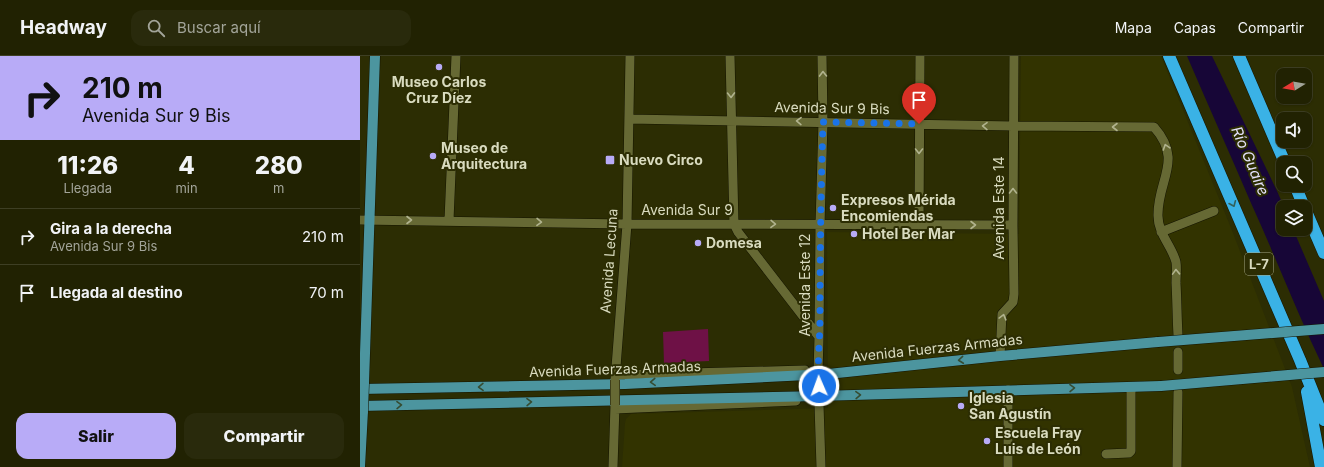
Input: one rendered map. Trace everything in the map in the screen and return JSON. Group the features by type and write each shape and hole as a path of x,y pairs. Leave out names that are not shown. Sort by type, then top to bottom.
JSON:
{"highway":[{"path":"1239,56 1282,156"},
{"name":"L-7","path":"1170,59 1300,360 1324,420"},
{"path":"1312,225 1324,253"},
{"path":"1306,387 1321,467"}],"main road":[{"path":"360,467 365,220 376,56"},
{"name":"Avenida Fuerzas Armadas","path":"362,386 624,384 818,373 828,374 1000,356 1324,329"},
{"path":"362,408 1161,386 1324,372"}],"street":[{"path":"449,220 456,56"},
{"name":"Avenida Lecuna","path":"613,467 615,378 627,224 630,56"},
{"path":"730,56 734,224 738,232 820,337"},
{"name":"Avenida Este 12","path":"821,467 818,373 820,337 820,225 823,122 822,56"},
{"path":"919,225 920,56"},
{"name":"Avenida Este 14","path":"1000,356 1002,314 1013,302 1014,298 1014,56"},
{"name":"Avenida Sur 9 Bis","path":"629,119 1154,127 1165,142 1169,153 1169,162 1159,200 1158,216 1161,232"},
{"path":"1178,335 1176,261 1161,232 1214,210"},
{"name":"Avenida Sur 9","path":"365,220 449,220 627,224 1013,226"},
{"path":"1178,352 1178,370"},
{"path":"615,378 805,370 818,373"},
{"path":"1106,454 1129,453 1131,451 1130,387"},
{"path":"1008,390 1008,467"},
{"path":"1177,467 1178,392"},
{"path":"615,407 797,401 819,396"}],"shaded area":[{"path":"1021,56 1161,56 1233,233 1292,387 1310,467 622,467 625,423 626,419 631,414 828,408 827,232 1019,234"},
{"path":"708,329 709,361 664,363 663,332"}],"water":[{"name":"Río Guaire","path":"1187,56 1212,56 1276,189 1276,192 1277,192 1281,200 1276,200 1276,236 1296,236 1324,301 1324,369"}],"place":[{"name":"Museo Carlos Cruz Díez","path":"439,67"},
{"name":"Museo de Arquitectura","path":"433,156"},
{"name":"Nuevo Circo","path":"610,160"},
{"name":"Expresos Mérida Encomiendas","path":"833,208"},
{"name":"Hotel Ber Mar","path":"854,234"},
{"name":"Domesa","path":"698,243"},
{"name":"Iglesia San Agustín","path":"961,406"},
{"name":"Escuela Fray Luis de León","path":"987,441"}],"route":[{"path":"819,386 820,225 823,122 919,124"}]}
